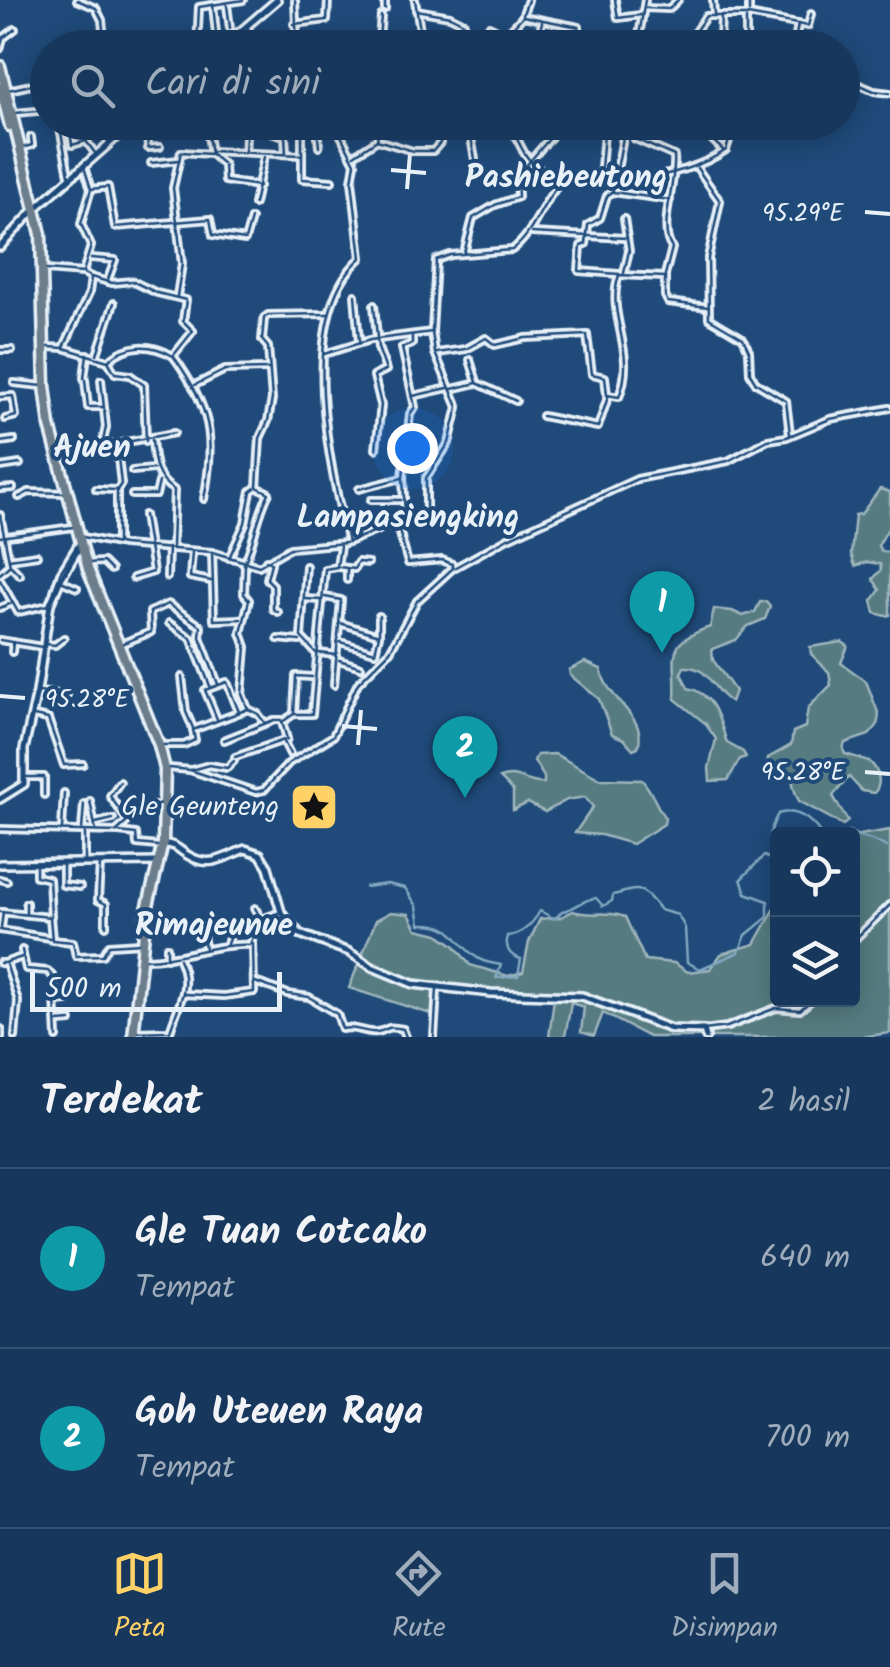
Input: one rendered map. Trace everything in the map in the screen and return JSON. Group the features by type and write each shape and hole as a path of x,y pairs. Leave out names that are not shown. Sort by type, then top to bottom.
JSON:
{"highway":[{"path":"0,66 4,103 35,212"},
{"path":"4,103 12,113 21,148 44,270 45,386 57,455 87,564 160,744 165,769 163,845 145,918 134,1034"}],"street":[{"path":"78,0 96,8 103,30"},
{"path":"197,30 199,7 243,0"},
{"path":"242,30 277,0"},
{"path":"294,30 295,0"},
{"path":"294,24 327,20 328,0"},
{"path":"384,9 385,0"},
{"path":"415,0 420,30"},
{"path":"512,30 528,0"},
{"path":"616,0 618,18 643,15"},
{"path":"640,30 645,0"},
{"path":"644,8 669,10 678,0"},
{"path":"713,0 714,16"},
{"path":"747,30 749,0"},
{"path":"227,4 230,28"},
{"path":"213,6 216,30"},
{"path":"416,10 450,16 464,23"},
{"path":"696,30 705,16 748,15 809,25 812,14"},
{"path":"380,30 381,16"},
{"path":"523,16 579,30"},
{"path":"720,30 721,16"},
{"path":"540,30 542,20"},
{"path":"797,30 798,24"},
{"path":"247,26 248,30"},
{"path":"489,26 497,30"},
{"path":"0,49 2,38 15,29"},
{"path":"3,89 30,84"},
{"path":"860,85 890,92"},
{"path":"12,113 30,112"},
{"path":"21,148 32,144 32,140"},
{"path":"62,140 69,177"},
{"path":"71,140 72,144 86,142 96,154"},
{"path":"0,247 112,140"},
{"path":"147,140 148,148 160,146"},
{"path":"209,140 211,152 224,165 225,182 259,186"},
{"path":"244,154 245,140"},
{"path":"285,140 286,156"},
{"path":"302,140 302,179 332,181"},
{"path":"318,140 319,147"},
{"path":"344,140 353,156 354,217 360,258 346,272 328,314 324,354 327,436 348,542"},
{"path":"353,156 377,140 413,151 434,151 440,140"},
{"path":"471,140 475,159"},
{"path":"518,140 534,164 564,179 600,182 698,168 725,152 729,142 723,140"},
{"path":"461,254 473,218 518,197 516,179 534,164 551,140"},
{"path":"600,182 604,140"},
{"path":"622,140 612,192 600,218 588,224 586,244 581,246 580,272 664,276"},
{"path":"638,140 673,154 676,172 666,236 672,248 664,276 668,302 708,307"},
{"path":"715,140 725,152"},
{"path":"177,297 182,264 173,188 181,152 302,156"},
{"path":"254,204 264,156"},
{"path":"151,163 179,160"},
{"path":"83,273 90,258 90,241 81,224 91,188 84,164"},
{"path":"698,168 720,201 708,258 710,320 744,339 750,374 759,388 786,402 790,435"},
{"path":"2,537 79,537 212,552 259,566 290,548 341,545 406,518 427,515 426,478 449,443 458,403 435,353 432,332 436,260 512,250 530,232 552,191 564,179"},
{"path":"91,188 108,187 115,226 210,218 213,235 245,240 251,219"},
{"path":"612,192 671,200"},
{"path":"608,396 622,396 625,374 623,332 614,300 629,260 624,219"},
{"path":"530,232 626,238"},
{"path":"90,258 116,258 107,282"},
{"path":"44,270 83,273 107,282 132,281 157,294 186,300 183,320 193,332 173,356"},
{"path":"64,348 90,294 91,277"},
{"path":"355,295 359,342"},
{"path":"96,356 114,303"},
{"path":"374,305 377,339 386,370 374,378 381,405 376,449"},
{"path":"257,487 260,438 271,408 268,347 262,340 266,316 328,314"},
{"path":"324,354 359,342 432,332"},
{"path":"406,518 403,478 410,414 415,408 402,348 413,343 412,333"},
{"path":"435,353 466,350 486,338 495,345 525,338 587,335 591,372 605,377 608,396 598,427 542,416"},
{"path":"45,347 96,356 108,361 116,373 130,375 144,385 156,469 160,480 174,490 168,576"},
{"path":"108,361 120,351 134,347 159,349 173,356 194,385 208,416 211,446 204,499"},
{"path":"0,350 12,350"},
{"path":"87,354 88,407 104,407"},
{"path":"470,360 478,383"},
{"path":"194,385 225,370 269,368"},
{"path":"101,380 106,426 102,448"},
{"path":"14,383 45,386"},
{"path":"412,396 478,383 516,402"},
{"path":"0,397 13,396 16,416 4,420"},
{"path":"165,769 190,770 256,792 264,790 289,763 333,736 358,683 400,636 417,601 452,569 508,538 637,479 728,460 768,440 830,419 890,408"},
{"path":"57,455 174,433"},
{"path":"0,442 14,440"},
{"path":"116,446 121,484 117,490 117,544"},
{"path":"0,468 20,464"},
{"path":"132,471 156,469"},
{"path":"359,489 403,478"},
{"path":"132,496 156,495 160,480"},
{"path":"229,559 245,522 250,491 257,487"},
{"path":"257,487 269,493 258,514 254,543 245,564 244,595 250,600 241,633 246,647 242,694 248,708 264,723"},
{"path":"0,489 13,488"},
{"path":"96,489 117,490"},
{"path":"19,497 29,492 68,494"},
{"path":"371,500 403,500"},
{"path":"133,578 152,573 144,514"},
{"path":"0,515 8,559 20,576"},
{"path":"396,522 408,563 445,560 452,564 452,569"},
{"path":"0,799 21,787 26,777 24,749 50,604 79,537"},
{"path":"337,567 341,545"},
{"path":"192,550 191,578 211,581"},
{"path":"212,552 215,621 243,619"},
{"path":"8,559 37,555"},
{"path":"266,560 271,562 267,580 273,585 272,609 278,612"},
{"path":"87,564 103,562 111,570"},
{"path":"282,722 294,714 312,715 325,569 354,570 358,562 368,563"},
{"path":"10,565 0,577 18,612 50,604"},
{"path":"302,641 306,566"},
{"path":"346,580 347,568"},
{"path":"61,575 77,588"},
{"path":"304,599 341,600 334,684"},
{"path":"0,608 14,602"},
{"path":"119,645 151,632 150,612 163,604 200,626 218,684"},
{"path":"338,642 376,652 378,616"},
{"path":"340,623 379,635"},
{"path":"170,624 191,638 210,687"},
{"path":"191,638 200,633"},
{"path":"0,640 34,647 55,645 64,638"},
{"path":"278,640 302,641 318,653 361,667"},
{"path":"12,652 14,641"},
{"path":"197,654 205,651"},
{"path":"204,670 211,667"},
{"path":"294,714 296,676 315,677"},
{"path":"160,744 194,740 182,677"},
{"path":"217,720 205,690 210,687 227,682 238,712"},
{"path":"37,692 67,695"},
{"path":"193,730 248,708"},
{"path":"32,716 48,719 64,765 83,764"},
{"path":"190,770 208,765 228,768 234,760 288,738 280,718 224,740"},
{"path":"284,740 290,754"},
{"path":"26,777 44,777 44,795"},
{"path":"120,782 110,796 126,820"},
{"path":"62,830 64,793"},
{"path":"96,832 90,802 99,798"},
{"path":"116,832 126,820 165,802"},
{"path":"84,804 85,863"},
{"path":"95,824 113,819"},
{"path":"0,829 136,834 137,844 179,846 187,856 209,862 245,849 260,854 268,867 281,912 293,927 312,940 349,952 372,967 413,984 492,993 582,996 671,1029 705,1033 776,1008 804,1007"},
{"path":"72,854 72,863"},
{"path":"100,862 98,900 106,904 106,926"},
{"path":"0,864 158,862"},
{"path":"36,863 36,876 49,879 52,938"},
{"path":"64,863 62,886 80,887"},
{"path":"0,880 7,881"},
{"path":"26,903 26,915"},
{"path":"860,934 890,905"},
{"path":"255,908 261,919"},
{"path":"50,917 2,912 0,930 75,944 78,956 105,954 109,945 142,943"},
{"path":"184,994 237,996 254,992 255,928 261,919 281,912"},
{"path":"145,918 172,923"},
{"path":"234,922 255,928"},
{"path":"198,923 202,926 205,950"},
{"path":"228,946 231,933"},
{"path":"141,960 167,960 252,942"},
{"path":"167,947 167,960"},
{"path":"22,950 26,969 50,972 56,982 57,1037"},
{"path":"134,1034 169,1033 184,994 186,976 178,956"},
{"path":"0,963 23,958"},
{"path":"6,963 18,1002 15,1037"},
{"path":"255,982 309,997 337,1014 342,1029 354,1026 376,1032 388,1026 403,1029 406,1037"},
{"path":"434,1037 437,986"},
{"path":"55,1002 67,1001"},
{"path":"56,1022 71,1021"},
{"path":"1,1029 1,1037"}],"green space":[{"path":"880,489 890,492 890,525 878,546 890,553 890,615 886,616 875,613 872,601 880,590 873,579 881,570 880,564 867,562 855,566 851,554 855,515 861,514"},
{"path":"760,602 770,607 765,619 748,626 736,640 712,649 713,660 735,691 731,702 700,670 684,667 681,673 688,688 710,702 727,743 746,757 740,759 728,780 710,781 716,739 705,723 675,699 675,654 684,640 710,627 714,609 743,616 755,612"},
{"path":"842,642 848,646 841,663 866,681 879,715 877,726 869,735 845,743 843,749 845,754 869,761 879,781 874,793 862,791 849,777 833,796 848,821 843,825 799,801 789,772 767,765 768,758 791,745 793,732 805,727 808,708 831,685 829,672 811,654 810,647"},
{"path":"585,662 601,669 610,690 632,717 640,736 638,747 633,749 612,734 599,699 570,675 569,670"},
{"path":"555,754 600,779 642,780 665,818 664,824 632,844 575,833 593,807 585,797 567,800 545,812 528,803 513,810 513,791 500,778 512,776 544,783 534,761 537,755"},
{"path":"890,830 890,1033 861,1037 649,1037 603,1013 594,1036 581,1032 584,1007 571,1003 565,1037 549,1037 554,998 438,991 437,1016 349,988 376,920 391,912 409,914 417,929 438,934 454,945 470,965 508,976 523,972 529,942 540,919 561,917 573,911 625,917 645,960 674,963 688,972 710,969 721,954 755,944 770,917 770,1007 860,1007 860,835"}],"waterway":[{"path":"772,827 778,814 791,812 815,827"},
{"path":"860,837 886,847"},
{"path":"365,887 387,884 405,888 417,906 420,924 441,926 479,959 501,965 496,978 518,976 521,959 509,951 507,936 526,928 540,911 555,919 562,911 591,899 596,898 603,906 612,901 613,895 640,890 660,910 678,915 685,928 687,962 700,969 739,952 746,935 768,917 768,901 746,893 741,879 764,856 770,859"}],"place":[{"name":"Gle Tuan Cotcako","path":"662,653"},
{"name":"Goh Uteuen Raya","path":"465,798"},
{"name":"Gle Geunteng","path":"314,807"}],"district":[{"name":"Pashiebeutong","path":"566,178"},
{"name":"Ajuen","path":"92,448"},
{"name":"Lampasiengking","path":"408,518"},
{"name":"Rimajeunue","path":"214,926"}]}
